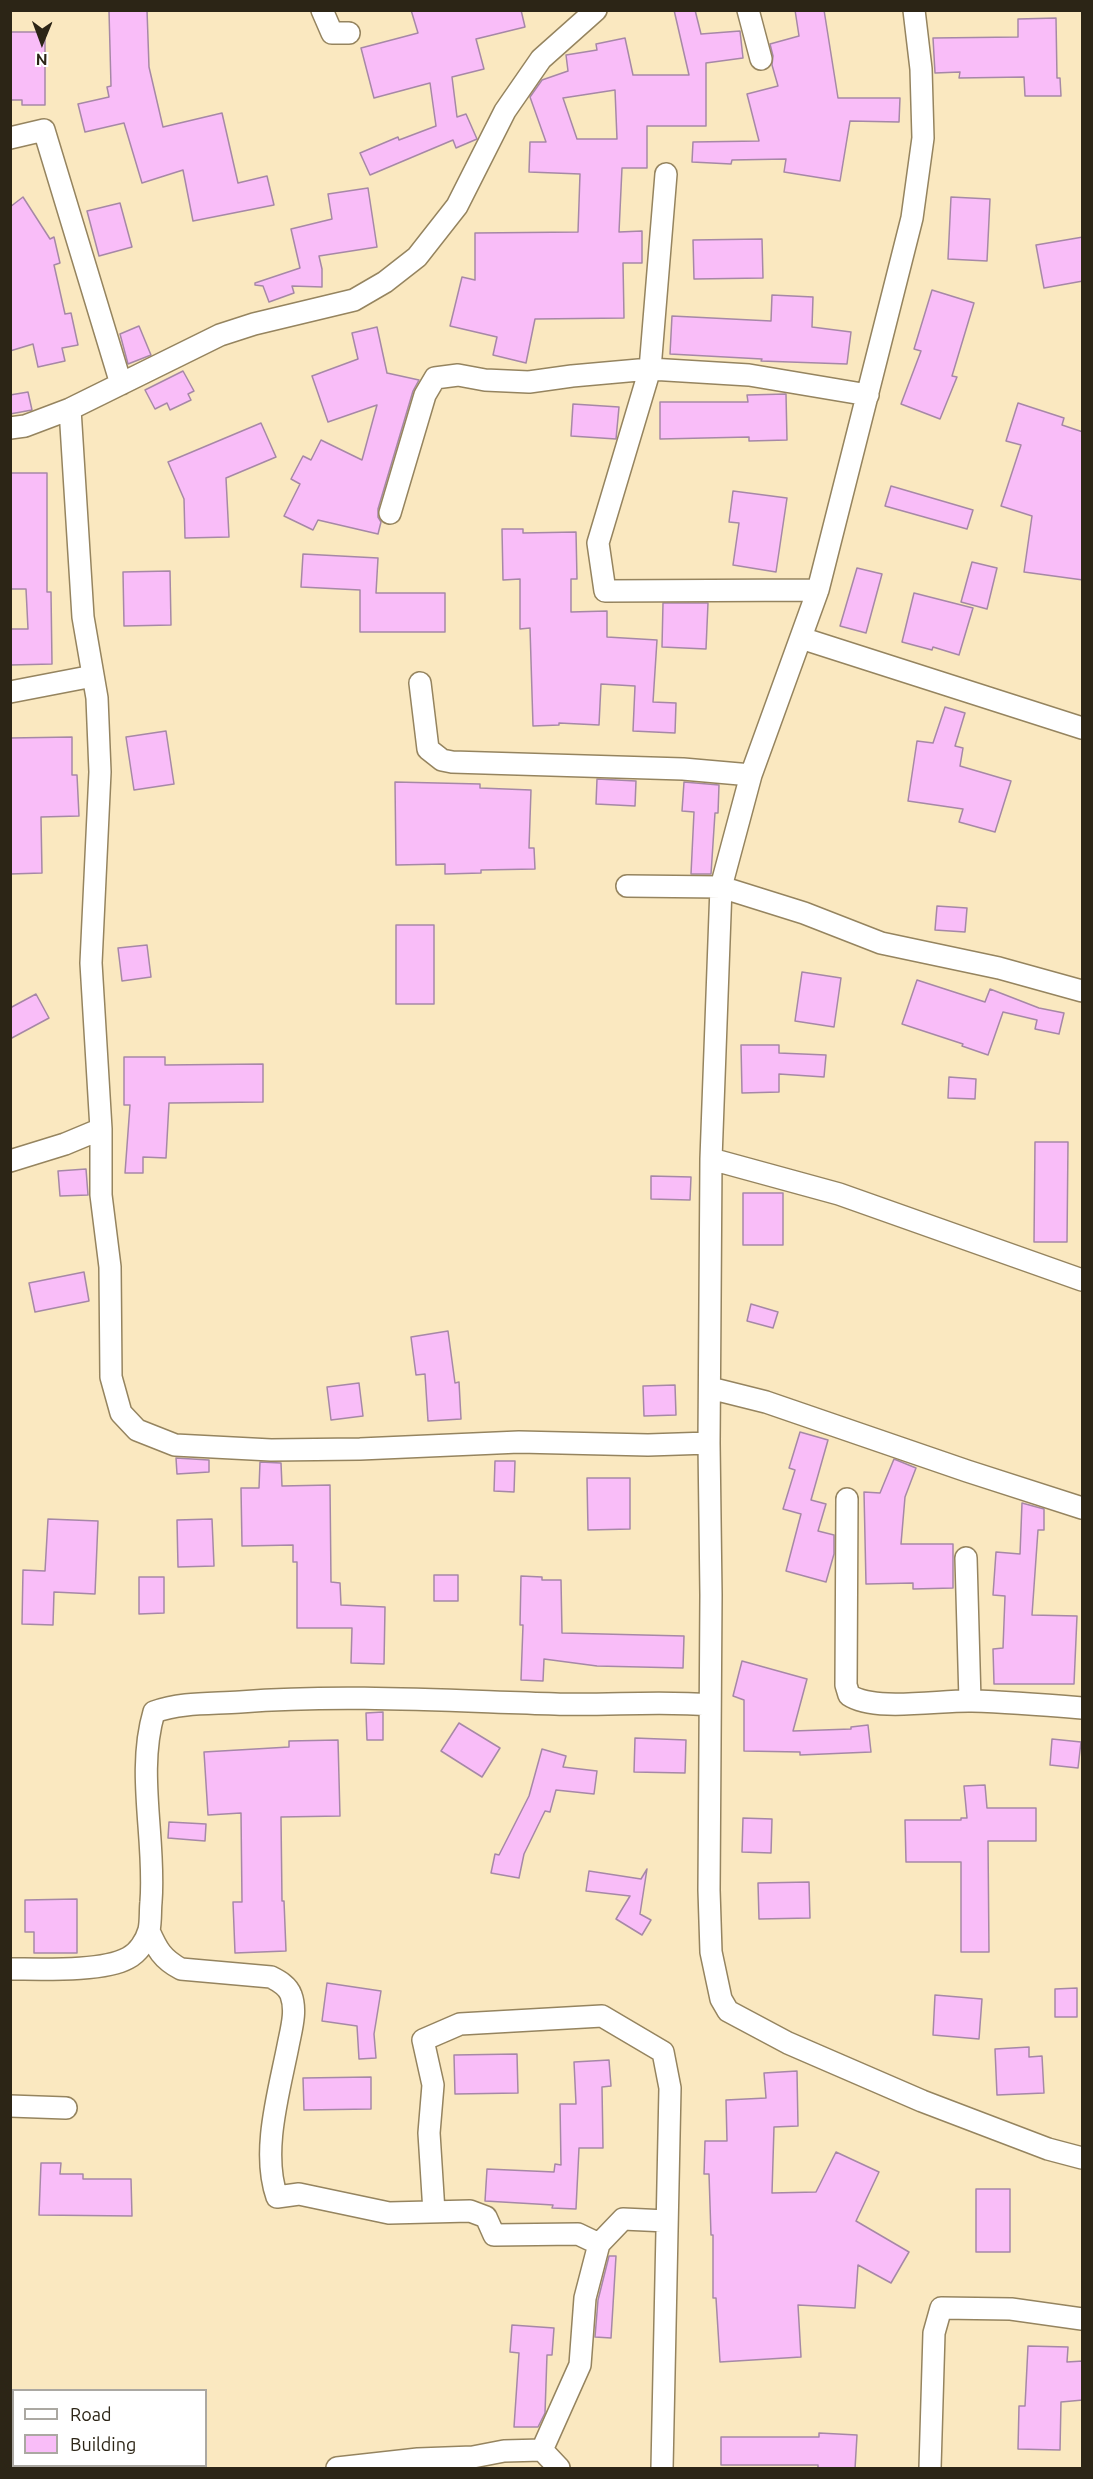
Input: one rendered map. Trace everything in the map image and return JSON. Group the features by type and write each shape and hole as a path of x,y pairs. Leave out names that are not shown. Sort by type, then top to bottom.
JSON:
{"street":[{"path":"322,10 332,33 349,33"},
{"path":"10,428 25,426 70,409 220,335 254,324 354,300 385,282 417,257 458,206 505,111 541,59 596,10"},
{"path":"748,10 761,59"},
{"path":"914,10 921,69 923,138 912,218 818,590 751,775 721,887 711,1159 709,1443 711,1952 721,1999 728,2011 788,2043 922,2101 1048,2149 1083,2157"},
{"path":"10,138 44,130 121,384"},
{"path":"666,174 650,369 598,543 605,591 818,590"},
{"path":"390,513 425,395 435,378 458,375 485,380 529,382 650,369 748,375 868,396"},
{"path":"70,409 83,617 97,698 100,772 91,963 101,1129 101,1196 110,1267 111,1377 120,1413 137,1430 175,1445 271,1450 360,1449 519,1442 709,1443"},
{"path":"801,638 1083,728"},
{"path":"10,692 93,676"},
{"path":"420,683 428,749 442,760 464,763 683,769 751,775"},
{"path":"627,886 721,887 804,913 880,943 999,968 1083,990"},
{"path":"10,1161 65,1144 101,1129"},
{"path":"711,1159 839,1194 1083,1280"},
{"path":"710,1388 766,1402 1083,1508"},
{"path":"847,1499 846,1685 849,1695 858,1701 882,1703 970,1701 1083,1708"},
{"path":"966,1557 970,1701"},
{"path":"10,1969 107,1966 128,1958 141,1947 149,1931 153,1881 147,1784 148,1731 154,1712 177,1704 289,1698 397,1698 556,1704 710,1704"},
{"path":"149,1931 159,1953 168,1962 181,1969 271,1977 283,1983 291,1994 293,2018 270,2154 272,2182 277,2197 300,2194 389,2213 470,2211 486,2217 494,2235 578,2234 599,2244"},
{"path":"434,2212 429,2133 433,2085 423,2040 460,2024 602,2016 663,2052 670,2088 662,2469"},
{"path":"10,2106 66,2108"},
{"path":"542,2450 580,2365 585,2298 599,2244 623,2219 667,2221"},
{"path":"930,2469 934,2333 941,2308 1011,2309 1083,2319"},
{"path":"337,2469 418,2459 473,2457 504,2451 542,2450 559,2469"}],"building":[{"path":"147,10 149,67 163,127 222,113 238,183 267,176 274,205 193,221 183,170 142,183 124,123 85,132 78,104 109,97 107,87 111,86 109,11"},
{"path":"411,10 521,10 525,27 476,39 484,69 452,77 457,117 466,114 477,139 456,148 453,140 370,175 360,153 398,137 399,140 436,126 430,83 374,98 361,48 418,33"},
{"path":"674,10 695,10 701,34 740,31 743,58 706,63 706,126 647,126 647,168 622,168 619,232 642,231 642,263 623,263 624,318 535,319 526,363 493,355 497,337 450,326 462,277 475,280 475,233 578,232 580,174 529,172 530,142 546,142 530,97 542,80 568,71 566,55 597,50 596,44 625,38 633,75 689,75","holes":["615,90 617,139 577,139 563,98"]},
{"path":"795,10 824,10 838,98 900,98 899,122 850,121 840,181 784,172 786,159 732,160 731,164 692,162 693,142 759,141 747,94 778,86 772,65 773,56 770,44 799,36"},
{"path":"1056,18 1057,78 1060,78 1061,96 1025,96 1024,77 959,78 960,72 935,73 933,38 1018,37 1018,19"},
{"path":"10,32 45,32 45,105 22,105 22,100 10,100"},
{"path":"368,188 377,247 319,256 322,287 292,286 294,293 269,302 263,286 255,285 255,283 300,268 291,229 332,219 328,194"},
{"path":"23,197 50,239 54,237 60,263 54,265 65,314 71,313 78,345 62,348 65,361 38,367 33,344 10,351 10,207"},
{"path":"951,197 990,199 987,261 948,259"},
{"path":"120,203 132,247 99,256 87,211"},
{"path":"1083,237 1083,281 1044,288 1036,245"},
{"path":"762,239 763,278 694,279 693,240"},
{"path":"932,290 974,303 952,376 957,377 940,419 901,404 921,351 914,349"},
{"path":"772,295 813,297 812,327 851,332 847,364 761,361 762,359 670,354 672,316 771,321"},
{"path":"139,326 151,355 128,364 120,334"},
{"path":"377,327 387,373 419,380 413,391 378,509 381,522 378,534 318,520 313,530 284,516 300,484 291,479 303,456 311,460 321,440 362,460 377,405 328,422 312,376 358,359 352,333"},
{"path":"183,371 194,391 188,394 191,400 170,410 167,403 155,409 145,390"},
{"path":"28,392 32,410 10,414 10,395"},
{"path":"786,394 787,440 749,441 749,437 660,439 660,402 748,402 747,395"},
{"path":"1018,403 1064,418 1062,425 1083,432 1083,580 1024,572 1032,516 1001,506 1021,445 1006,441"},
{"path":"573,404 619,407 616,439 571,436"},
{"path":"261,423 276,457 226,478 229,537 185,538 184,499 168,462"},
{"path":"10,473 47,473 47,592 51,592 52,664 10,665 10,629 28,629 26,589 10,589"},
{"path":"891,486 973,510 967,529 885,506"},
{"path":"733,491 787,498 776,572 733,565 739,523 729,522"},
{"path":"502,529 523,529 523,533 576,532 577,579 571,579 571,612 607,611 607,637 657,640 653,702 676,703 675,733 633,731 635,686 601,684 599,725 559,723 559,725 533,726 530,628 520,629 520,579 503,580"},
{"path":"303,554 378,558 376,593 445,593 445,632 360,632 360,590 301,587"},
{"path":"972,562 997,568 987,609 961,602"},
{"path":"857,568 882,574 866,633 840,626"},
{"path":"170,571 171,625 124,626 123,572"},
{"path":"914,593 973,608 959,655 933,647 932,650 902,642"},
{"path":"663,603 708,603 706,649 662,647"},
{"path":"945,707 965,713 955,746 963,748 960,766 1011,781 995,832 959,822 963,809 908,801 917,741 933,743"},
{"path":"166,731 174,784 134,790 126,737"},
{"path":"72,737 72,775 77,775 79,816 41,817 42,873 10,874 10,738"},
{"path":"597,779 636,781 635,806 596,804"},
{"path":"395,782 480,784 480,788 531,790 529,848 534,848 535,869 481,870 481,873 445,874 445,864 396,865"},
{"path":"684,782 719,785 711,874 691,874 694,812 682,811"},
{"path":"937,906 967,908 965,932 935,930"},
{"path":"396,925 434,925 434,1004 396,1004"},
{"path":"147,945 151,977 122,981 118,948"},
{"path":"802,972 841,978 834,1027 795,1021"},
{"path":"917,980 985,1002 990,989 1039,1008 1064,1013 1059,1034 1035,1029 1037,1020 1003,1012 988,1055 962,1046 963,1044 902,1024"},
{"path":"36,994 49,1018 10,1039 10,1008"},
{"path":"741,1045 779,1045 779,1053 826,1055 824,1077 779,1074 779,1092 742,1093"},
{"path":"124,1057 165,1057 165,1065 263,1064 263,1102 169,1103 166,1158 143,1157 143,1173 125,1173 130,1105 124,1105"},
{"path":"949,1077 976,1079 975,1099 948,1098"},
{"path":"1035,1142 1068,1142 1067,1242 1034,1242"},
{"path":"86,1169 88,1195 60,1196 58,1171"},
{"path":"651,1176 691,1177 690,1200 651,1199"},
{"path":"743,1193 783,1193 783,1245 743,1245"},
{"path":"84,1272 89,1301 35,1312 29,1283"},
{"path":"751,1304 778,1312 773,1328 747,1321"},
{"path":"448,1331 455,1383 459,1382 461,1419 428,1421 425,1374 416,1375 411,1337"},
{"path":"359,1383 363,1416 331,1420 327,1387"},
{"path":"675,1385 676,1415 644,1416 643,1386"},
{"path":"800,1432 828,1440 811,1500 826,1504 818,1531 834,1535 834,1554 826,1582 786,1571 801,1514 783,1509 795,1470 789,1468"},
{"path":"176,1458 209,1460 209,1472 177,1474"},
{"path":"894,1459 916,1468 905,1497 901,1544 953,1544 953,1588 913,1589 913,1583 866,1584 864,1492 880,1493"},
{"path":"495,1461 515,1461 514,1492 494,1491"},
{"path":"260,1462 281,1463 282,1486 330,1485 331,1582 340,1583 341,1605 385,1607 384,1664 351,1663 352,1628 297,1628 297,1562 293,1562 293,1545 242,1546 241,1488 259,1488"},
{"path":"587,1478 630,1478 630,1529 588,1530"},
{"path":"1022,1503 1044,1509 1044,1530 1038,1530 1032,1615 1077,1616 1074,1684 994,1684 993,1649 1003,1648 1005,1596 993,1595 996,1552 1020,1554"},
{"path":"48,1519 98,1521 95,1594 54,1592 53,1625 22,1624 23,1570 45,1571"},
{"path":"212,1519 214,1566 178,1567 177,1520"},
{"path":"434,1575 458,1575 458,1601 434,1601"},
{"path":"521,1576 542,1577 542,1580 561,1580 562,1633 684,1636 683,1668 597,1666 544,1659 543,1681 521,1680 523,1625 520,1625"},
{"path":"139,1577 164,1577 164,1613 139,1614"},
{"path":"742,1661 807,1679 793,1731 851,1729 851,1727 868,1725 871,1752 800,1755 800,1752 744,1751 744,1700 733,1696"},
{"path":"383,1712 383,1740 367,1740 366,1713"},
{"path":"459,1723 500,1748 482,1777 441,1751"},
{"path":"635,1738 686,1740 685,1773 634,1772"},
{"path":"1052,1739 1081,1742 1078,1768 1050,1765"},
{"path":"338,1740 340,1816 281,1817 282,1901 284,1901 286,1951 235,1953 233,1902 242,1902 241,1813 208,1815 204,1752 289,1747 289,1741"},
{"path":"542,1749 566,1756 563,1767 597,1771 594,1794 556,1790 550,1812 545,1811 524,1854 519,1878 491,1873 495,1854 499,1855 529,1796"},
{"path":"985,1785 987,1808 1036,1808 1036,1841 988,1841 989,1952 961,1952 961,1862 906,1862 905,1820 961,1820 961,1818 967,1818 964,1786"},
{"path":"743,1818 772,1819 771,1853 742,1852"},
{"path":"169,1822 206,1824 205,1841 168,1838"},
{"path":"647,1869 640,1914 651,1920 642,1935 616,1919 630,1896 586,1891 589,1871 641,1879"},
{"path":"809,1882 810,1918 759,1919 758,1883"},
{"path":"77,1899 77,1953 34,1953 34,1932 25,1932 25,1900"},
{"path":"327,1983 381,1991 374,2034 376,2058 359,2059 357,2026 322,2021"},
{"path":"1077,1988 1077,2017 1055,2017 1055,1989"},
{"path":"935,1995 982,1999 979,2039 933,2035"},
{"path":"1029,2047 1029,2057 1042,2056 1044,2093 997,2095 995,2049"},
{"path":"517,2054 518,2093 455,2094 454,2055"},
{"path":"609,2060 611,2086 602,2087 603,2148 579,2148 576,2209 552,2208 553,2205 485,2201 487,2169 554,2172 555,2164 561,2165 560,2104 576,2104 574,2062"},
{"path":"797,2071 798,2126 774,2127 772,2193 816,2192 836,2152 879,2172 856,2221 909,2252 891,2283 858,2265 855,2308 798,2305 801,2357 720,2362 716,2298 713,2298 713,2235 711,2235 709,2174 704,2174 705,2141 727,2141 726,2100 766,2098 764,2073"},
{"path":"371,2077 371,2109 304,2110 303,2078"},
{"path":"41,2163 61,2163 60,2174 83,2174 83,2179 131,2179 132,2216 39,2215"},
{"path":"976,2189 1010,2189 1010,2252 976,2252"},
{"path":"609,2256 616,2256 611,2338 595,2337 598,2300"},
{"path":"512,2325 554,2328 552,2355 547,2355 545,2413 538,2427 514,2427 519,2353 510,2352"},
{"path":"1028,2346 1068,2347 1067,2362 1083,2361 1083,2400 1061,2402 1060,2450 1018,2449 1019,2406 1025,2406"},
{"path":"819,2433 857,2435 855,2469 818,2469 818,2465 721,2465 721,2437 819,2437"}]}
